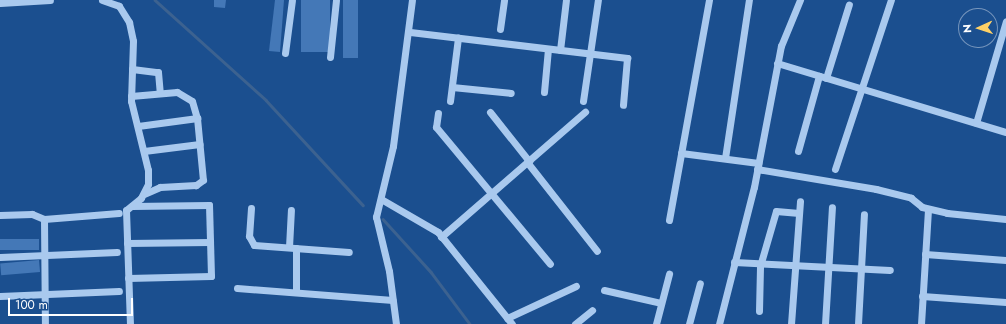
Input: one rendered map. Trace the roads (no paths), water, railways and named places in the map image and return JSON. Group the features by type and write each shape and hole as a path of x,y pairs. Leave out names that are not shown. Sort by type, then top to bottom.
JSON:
{"street":[{"path":"0,3 50,0"},
{"path":"102,0 119,6 129,22 132,96 144,150 148,184 143,194 126,210 130,324"},
{"path":"285,53 292,0"},
{"path":"330,57 336,0"},
{"path":"396,324 393,300 376,217 382,199 410,32 412,0"},
{"path":"500,29 504,0"},
{"path":"560,50 566,0"},
{"path":"583,101 598,0"},
{"path":"669,220 709,0"},
{"path":"725,158 749,0"},
{"path":"719,324 758,166 777,63 800,0"},
{"path":"835,169 891,0"},
{"path":"826,78 849,4"},
{"path":"976,123 1006,22"},
{"path":"410,32 627,58 623,105"},
{"path":"450,100 458,38"},
{"path":"544,92 548,49"},
{"path":"777,63 1006,132"},
{"path":"132,69 158,72 160,93"},
{"path":"798,151 819,76"},
{"path":"452,88 511,93"},
{"path":"132,96 177,92 189,97 197,118 200,144 203,174 200,183 160,187 143,194"},
{"path":"490,112 597,251"},
{"path":"442,237 585,112"},
{"path":"438,113 436,127 550,264"},
{"path":"138,126 197,118"},
{"path":"144,150 200,144"},
{"path":"681,153 725,158 758,166 876,189 912,198 928,209 1006,219"},
{"path":"382,199 442,237 509,321 576,286"},
{"path":"791,324 800,201"},
{"path":"128,278 211,276 209,206 132,206"},
{"path":"825,324 832,207"},
{"path":"251,208 250,242 292,248 349,252"},
{"path":"921,324 924,254 928,209"},
{"path":"290,210 296,292"},
{"path":"759,311 760,266 776,211 799,213"},
{"path":"0,214 32,214 44,219 120,213"},
{"path":"858,324 864,214"},
{"path":"44,219 45,324"},
{"path":"127,243 210,242"},
{"path":"0,257 116,252"},
{"path":"924,254 1006,260"},
{"path":"734,262 760,266 890,270"},
{"path":"656,324 669,274"},
{"path":"689,324 700,283"},
{"path":"237,288 393,300"},
{"path":"604,290 661,303"},
{"path":"0,296 119,291"},
{"path":"922,296 1006,302"},
{"path":"575,324 592,310"}],"waterway":[{"path":"155,0 266,100 363,205"},
{"path":"383,219 431,272 470,324"}]}
